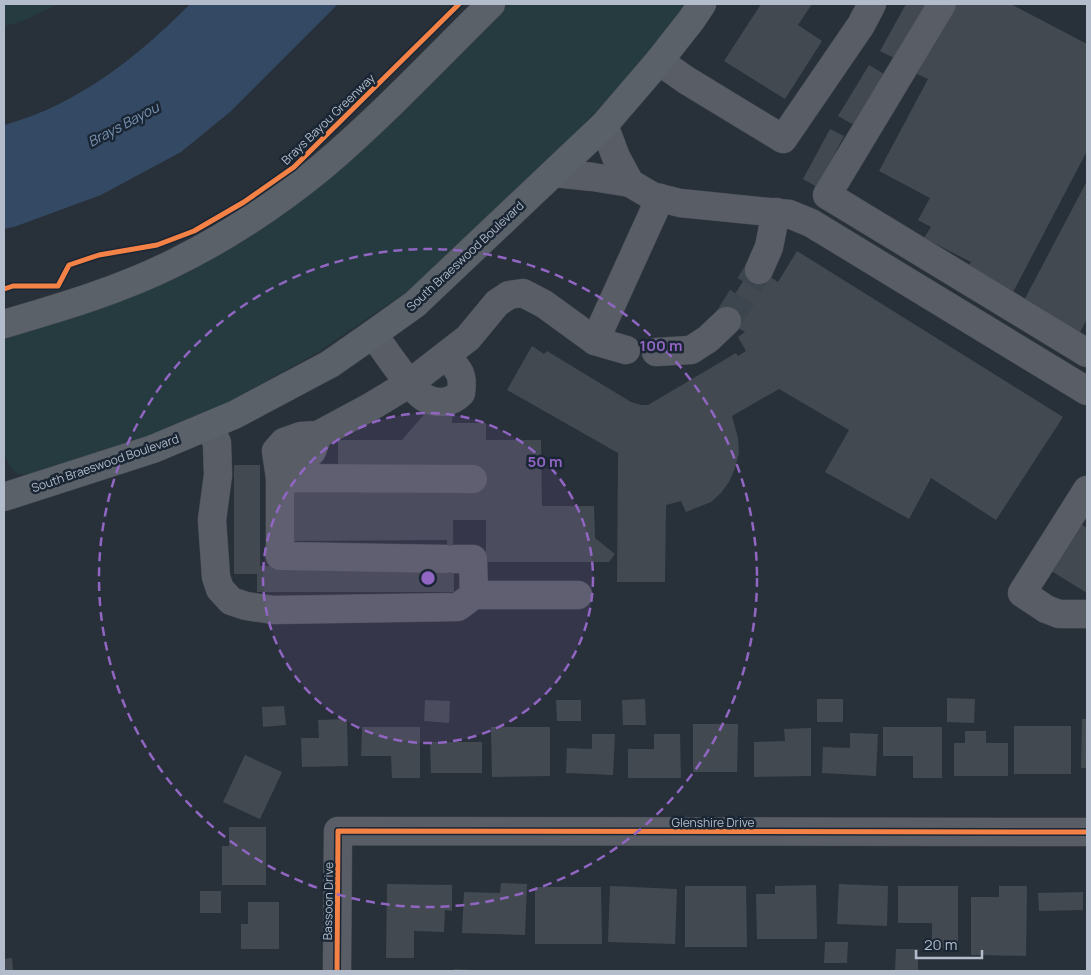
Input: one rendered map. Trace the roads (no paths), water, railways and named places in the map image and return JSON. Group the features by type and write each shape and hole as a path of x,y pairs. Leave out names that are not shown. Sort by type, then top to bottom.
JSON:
{"main road":[{"path":"4,324 90,298 174,263 269,207 322,166 374,120 491,4"},
{"name":"South Braeswood Boulevard","path":"4,496 153,449 209,426 234,415 330,364 373,334 415,304 604,125 659,61 702,4"}],"street":[{"path":"659,61 686,80 783,139 861,24 872,4"},
{"path":"942,4 827,195 1084,343"},
{"path":"604,125 616,157 630,183"},
{"path":"554,173 630,183 652,196 680,203 789,214 811,223 1087,391"},
{"path":"595,341 660,198"},
{"path":"759,270 769,247 776,212"},
{"path":"474,595 473,559 280,556 280,478 276,451 284,442 301,436 318,435 410,383 468,338 497,303 510,295 523,293 544,304 595,341 626,350"},
{"path":"656,352 691,350 708,339 727,321"},
{"path":"373,334 410,383 424,397 430,400 440,402 454,400 461,394 463,381 458,368 446,356"},
{"path":"209,426 217,443 218,475 212,520 216,577 220,589 232,601 246,606 273,610 458,608 474,595 578,595"},
{"path":"280,478 473,479"},
{"path":"1087,490 1022,593 1046,609 1059,614 1087,614"},
{"name":"Glenshire Drive","path":"338,832 1087,832"},
{"name":"Bassoon Drive","path":"337,971 338,832"}],"water":[{"name":"Brays Bayou","path":"190,4 338,4 230,112 181,152 101,195 4,229 4,125 56,105 105,77 150,42"}],"tunnel":[{"path":"727,321 759,270"}]}
